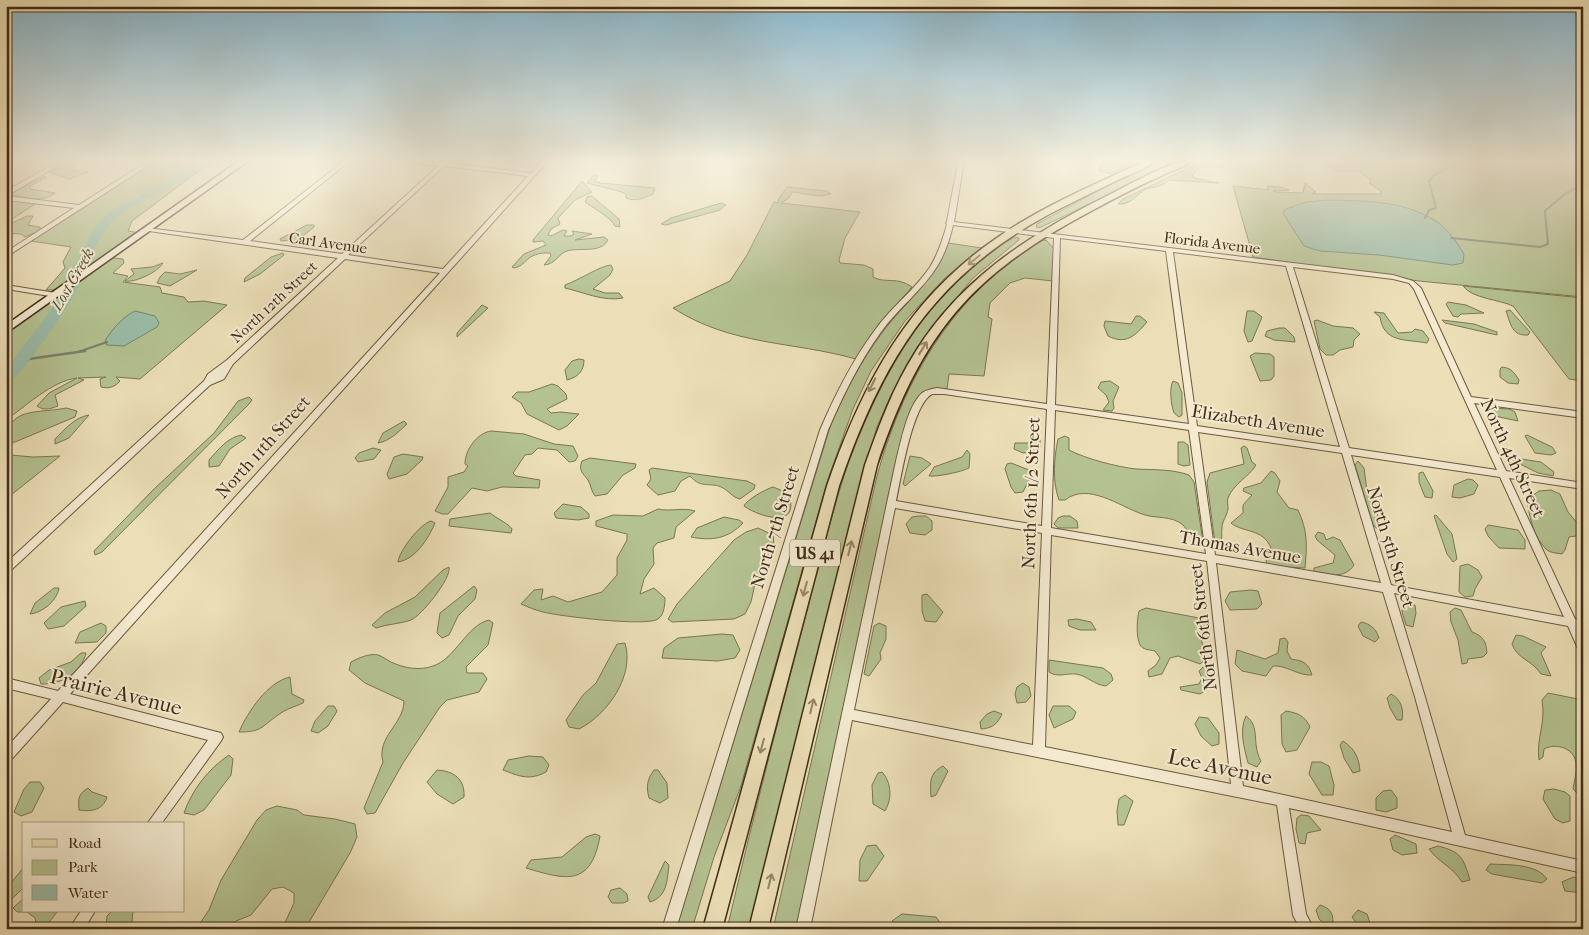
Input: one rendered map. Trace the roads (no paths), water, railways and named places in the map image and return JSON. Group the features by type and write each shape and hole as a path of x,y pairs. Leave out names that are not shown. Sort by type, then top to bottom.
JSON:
{"main road":[{"name":"US 41","path":"712,929 833,486 856,418 883,364 925,307 972,261 1013,232 1062,205"},
{"name":"US 41","path":"758,929 862,498 886,421 912,366 945,318 991,270 1039,235 1096,205"}],"street":[{"path":"59,205 78,207"},
{"path":"6,255 82,205"},
{"path":"6,330 183,205"},
{"path":"244,243 292,205"},
{"name":"North 12th Street","path":"6,569 207,383 221,376 230,362 399,205"},
{"name":"North 11th Street","path":"6,757 505,205"},
{"name":"North 7th Street","path":"670,929 824,430 848,378 870,342 887,319 935,264 949,223 953,205"},
{"name":"Florida Avenue","path":"949,223 1393,277 1411,282"},
{"name":"Carl Avenue","path":"149,229 444,272"},
{"name":"North 6th 1/2 Street","path":"1039,751 1045,530 1057,237"},
{"name":"North 6th Street","path":"1168,250 1211,558 1238,791"},
{"name":"North 5th Street","path":"1289,264 1460,840"},
{"name":"North 4th Street","path":"1411,282 1417,288 1583,648"},
{"path":"6,287 58,294"},
{"name":"Elizabeth Avenue","path":"890,504 900,461 916,410 924,396 928,393 944,391 1583,486"},
{"path":"1468,398 1583,415"},
{"path":"803,929 890,504"},
{"name":"Thomas Avenue","path":"890,504 1386,588 1583,625"},
{"name":"Prairie Avenue","path":"6,684 61,696 217,737 154,822"},
{"name":"Lee Avenue","path":"848,714 1238,791 1583,867"},
{"path":"1282,801 1300,915 1307,929"},
{"path":"76,929 88,912"}],"water":[{"path":"1298,205 1394,205 1414,210 1427,216 1447,230 1464,254 1463,263 1453,265 1379,255 1320,251 1304,246 1283,213 1286,209"},
{"path":"135,311 155,316 159,323 157,327 124,346 107,345 105,341 114,328"}],"waterway":[{"name":"Lost Creek","path":"6,379 56,313 70,289 96,235 112,215 130,205"},
{"path":"1425,218 1429,210 1436,208 1435,205"},
{"path":"1451,238 1540,247 1548,244 1545,211 1552,205"},
{"path":"78,352 107,342"},
{"path":"78,352 85,351"},
{"path":"22,360 78,352"}]}
